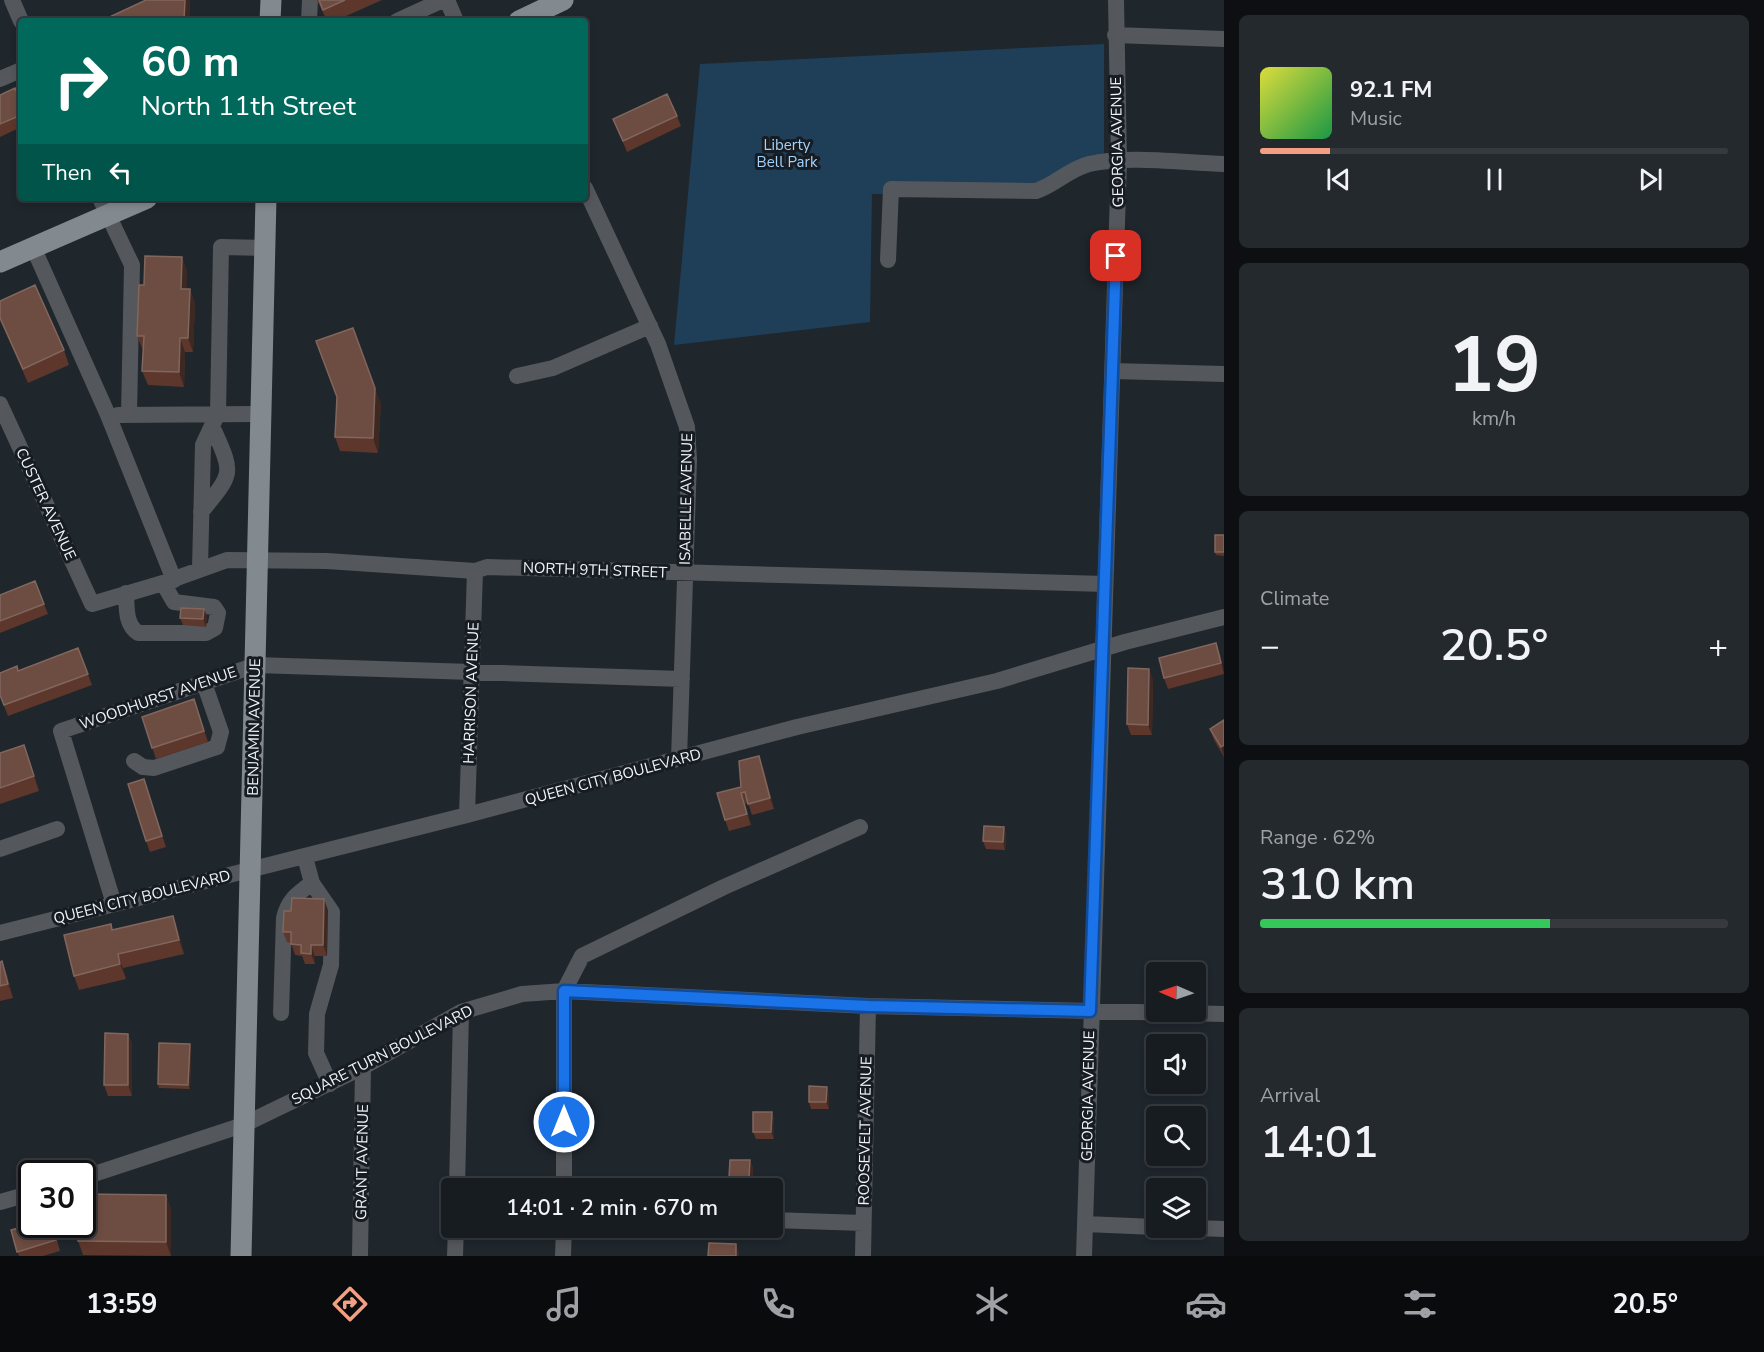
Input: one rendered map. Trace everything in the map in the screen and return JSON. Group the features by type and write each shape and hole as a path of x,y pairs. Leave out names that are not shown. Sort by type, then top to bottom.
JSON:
{"main road":[{"path":"270,18 271,0"},
{"path":"525,18 563,0"},
{"path":"0,262 33,247 104,206 131,201"},
{"name":"BENJAMIN AVENUE","path":"241,1256 266,201"}],"street":[{"path":"12,0 20,18"},
{"path":"309,18 310,0"},
{"path":"404,18 445,0 454,18"},
{"name":"GEORGIA AVENUE","path":"1084,1256 1090,1011 1119,161 1116,0"},
{"path":"1115,35 1224,39"},
{"path":"0,79 18,71"},
{"path":"888,260 891,189 1036,191 1050,186 1080,167 1119,161 1224,165"},
{"name":"ISABELLE AVENUE","path":"588,194 650,326 687,427 689,460 679,759"},
{"path":"104,206 132,265 129,415"},
{"path":"33,247 108,415 169,582 174,602 214,607 218,613 215,628 206,633 138,633 132,628 128,619 126,593"},
{"path":"201,512 227,481 228,462 215,419 221,247 265,248"},
{"path":"517,376 553,368 650,326"},
{"path":"1113,371 1224,374"},
{"name":"CUSTER AVENUE","path":"0,404 92,604"},
{"path":"108,415 215,419 261,414"},
{"path":"200,568 203,445 215,419"},
{"name":"NORTH 9TH STREET","path":"92,604 169,582 200,568 227,560 327,561 476,571 488,567 1105,584"},
{"name":"HARRISON AVENUE","path":"467,816 476,571"},
{"name":"QUEEN CITY BOULEVARD","path":"0,933 467,816 797,728 997,681 1103,649 1224,617"},
{"path":"256,665 472,670 682,680"},
{"name":"WOODHURST AVENUE","path":"114,904 61,731 256,665"},
{"path":"135,761 143,767 154,768 218,747 221,732 204,683"},
{"path":"564,1178 564,991 582,956 724,886 861,827"},
{"path":"0,849 57,829"},
{"path":"305,857 312,883 332,912 331,965 317,1014 316,1053 330,1084"},
{"path":"281,1013 284,918 287,904 293,896 312,883"},
{"name":"SQUARE TURN BOULEVARD","path":"96,1173 243,1125 363,1068 461,1012 522,994 564,991 868,1006 1224,1014"},
{"name":"ROOSEVELT AVENUE","path":"863,1256 868,1006"},
{"path":"457,1178 461,1012"},
{"name":"GRANT AVENUE","path":"360,1256 363,1068"},
{"path":"0,1202 18,1197"},
{"path":"783,1220 863,1223"},
{"path":"1085,1224 1146,1227"},
{"path":"1206,1228 1224,1229"},
{"path":"455,1256 456,1238"},
{"path":"563,1256 564,1238"}],"green space":[{"name":"Liberty Bell Park","path":"1104,44 1104,167 1031,194 872,194 870,322 674,345 700,64"}],"building":[{"path":"146,0 185,0 184,18 107,18"},
{"path":"319,0 345,0 323,10"},
{"path":"15,88 18,95 18,116 0,124 0,95"},
{"path":"667,94 677,116 623,141 613,119"},
{"path":"145,256 182,257 181,289 190,289 188,338 180,338 179,372 142,371 144,336 137,336 139,285 144,285"},
{"path":"35,285 64,350 23,369 0,318 0,301"},
{"path":"353,328 375,388 373,438 335,437 337,397 316,341"},
{"path":"1215,535 1224,535 1224,552 1215,552"},
{"path":"35,581 44,604 0,621 0,595"},
{"path":"181,608 204,609 203,619 180,618"},
{"path":"1216,643 1221,663 1164,678 1159,658"},
{"path":"78,648 88,674 4,705 0,695 0,673 17,666 18,671"},
{"path":"1128,668 1149,669 1148,725 1127,724"},
{"path":"194,699 204,731 152,748 142,717"},
{"path":"1224,720 1224,745 1221,747 1210,729"},
{"path":"24,745 34,776 0,788 0,753"},
{"path":"759,756 770,798 748,804 745,792 741,793 747,814 725,820 717,793 741,787 739,761"},
{"path":"144,779 162,836 146,841 128,784"},
{"path":"984,826 1004,827 1003,842 983,841"},
{"path":"292,898 324,899 323,945 311,945 311,954 301,953 301,945 291,944 291,932 283,932 284,911 291,911"},
{"path":"173,916 179,940 118,954 120,964 74,976 64,935 111,924 112,930"},
{"path":"2,961 8,984 0,986 0,962"},
{"path":"105,1033 128,1034 128,1085 104,1085"},
{"path":"159,1043 190,1044 188,1085 158,1084"},
{"path":"809,1086 827,1087 826,1102 809,1102"},
{"path":"753,1112 772,1112 771,1132 753,1132"},
{"path":"730,1160 750,1160 749,1178 729,1178"},
{"path":"96,1194 166,1195 166,1242 78,1241 78,1238 96,1238"},
{"path":"18,1228 18,1238 56,1238 56,1240 17,1252 11,1230"},
{"path":"709,1243 736,1244 736,1256 708,1256"}],"route":[{"path":"564,1122 564,991 868,1006 1090,1011 1116,256"}]}
